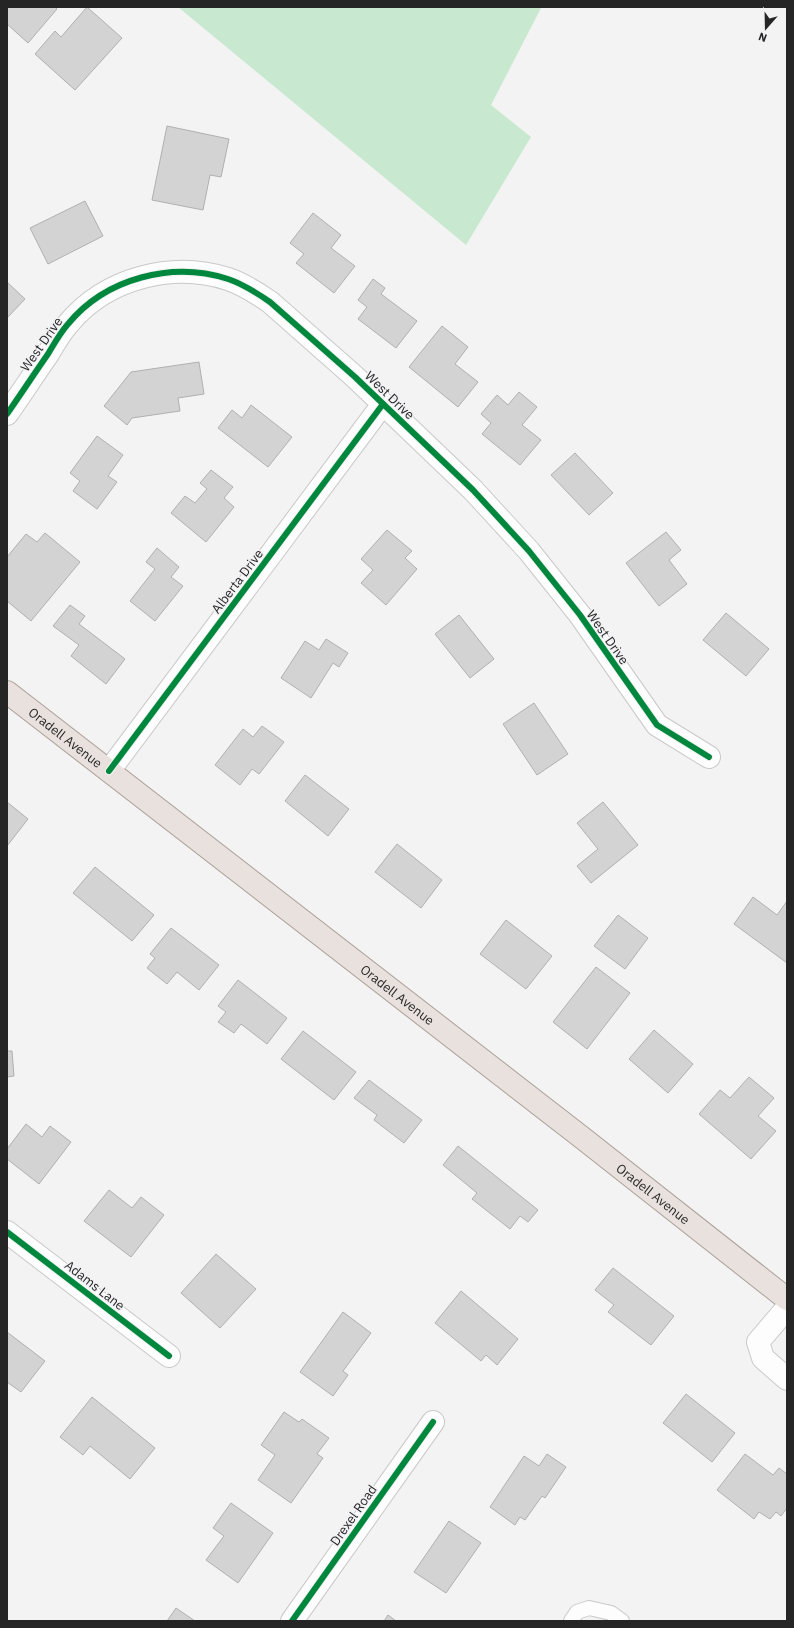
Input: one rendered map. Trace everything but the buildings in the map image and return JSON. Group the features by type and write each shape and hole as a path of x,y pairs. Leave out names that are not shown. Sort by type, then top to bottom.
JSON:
{"main road":[{"name":"Oradell Avenue","path":"7,692 580,1136 787,1299"}],"street":[{"name":"West Drive","path":"7,414 68,324 90,302 116,286 147,275 175,271 201,273 228,279 256,292 270,302 383,404 473,490 529,551 580,615 657,725 709,757"},
{"name":"Alberta Drive","path":"109,771 383,404"},
{"name":"Adams Lane","path":"7,1232 169,1356"},
{"path":"787,1308 758,1342 763,1358 787,1379"},
{"name":"Drexel Road","path":"292,1621 433,1422"}],"lane":[{"path":"571,1621 577,1612 589,1608 611,1613 622,1621"}],"green space":[{"path":"178,7 541,8 491,105 531,137 466,245"}],"cycle path":[{"path":"7,414 65,327 83,308 101,295 121,285 141,278 163,273 185,272 207,274 239,283 270,302 355,377 473,490 529,551 580,615 657,725 709,757"},
{"path":"109,771 383,404"},
{"path":"7,1232 169,1356"},
{"path":"292,1621 433,1422"}]}
